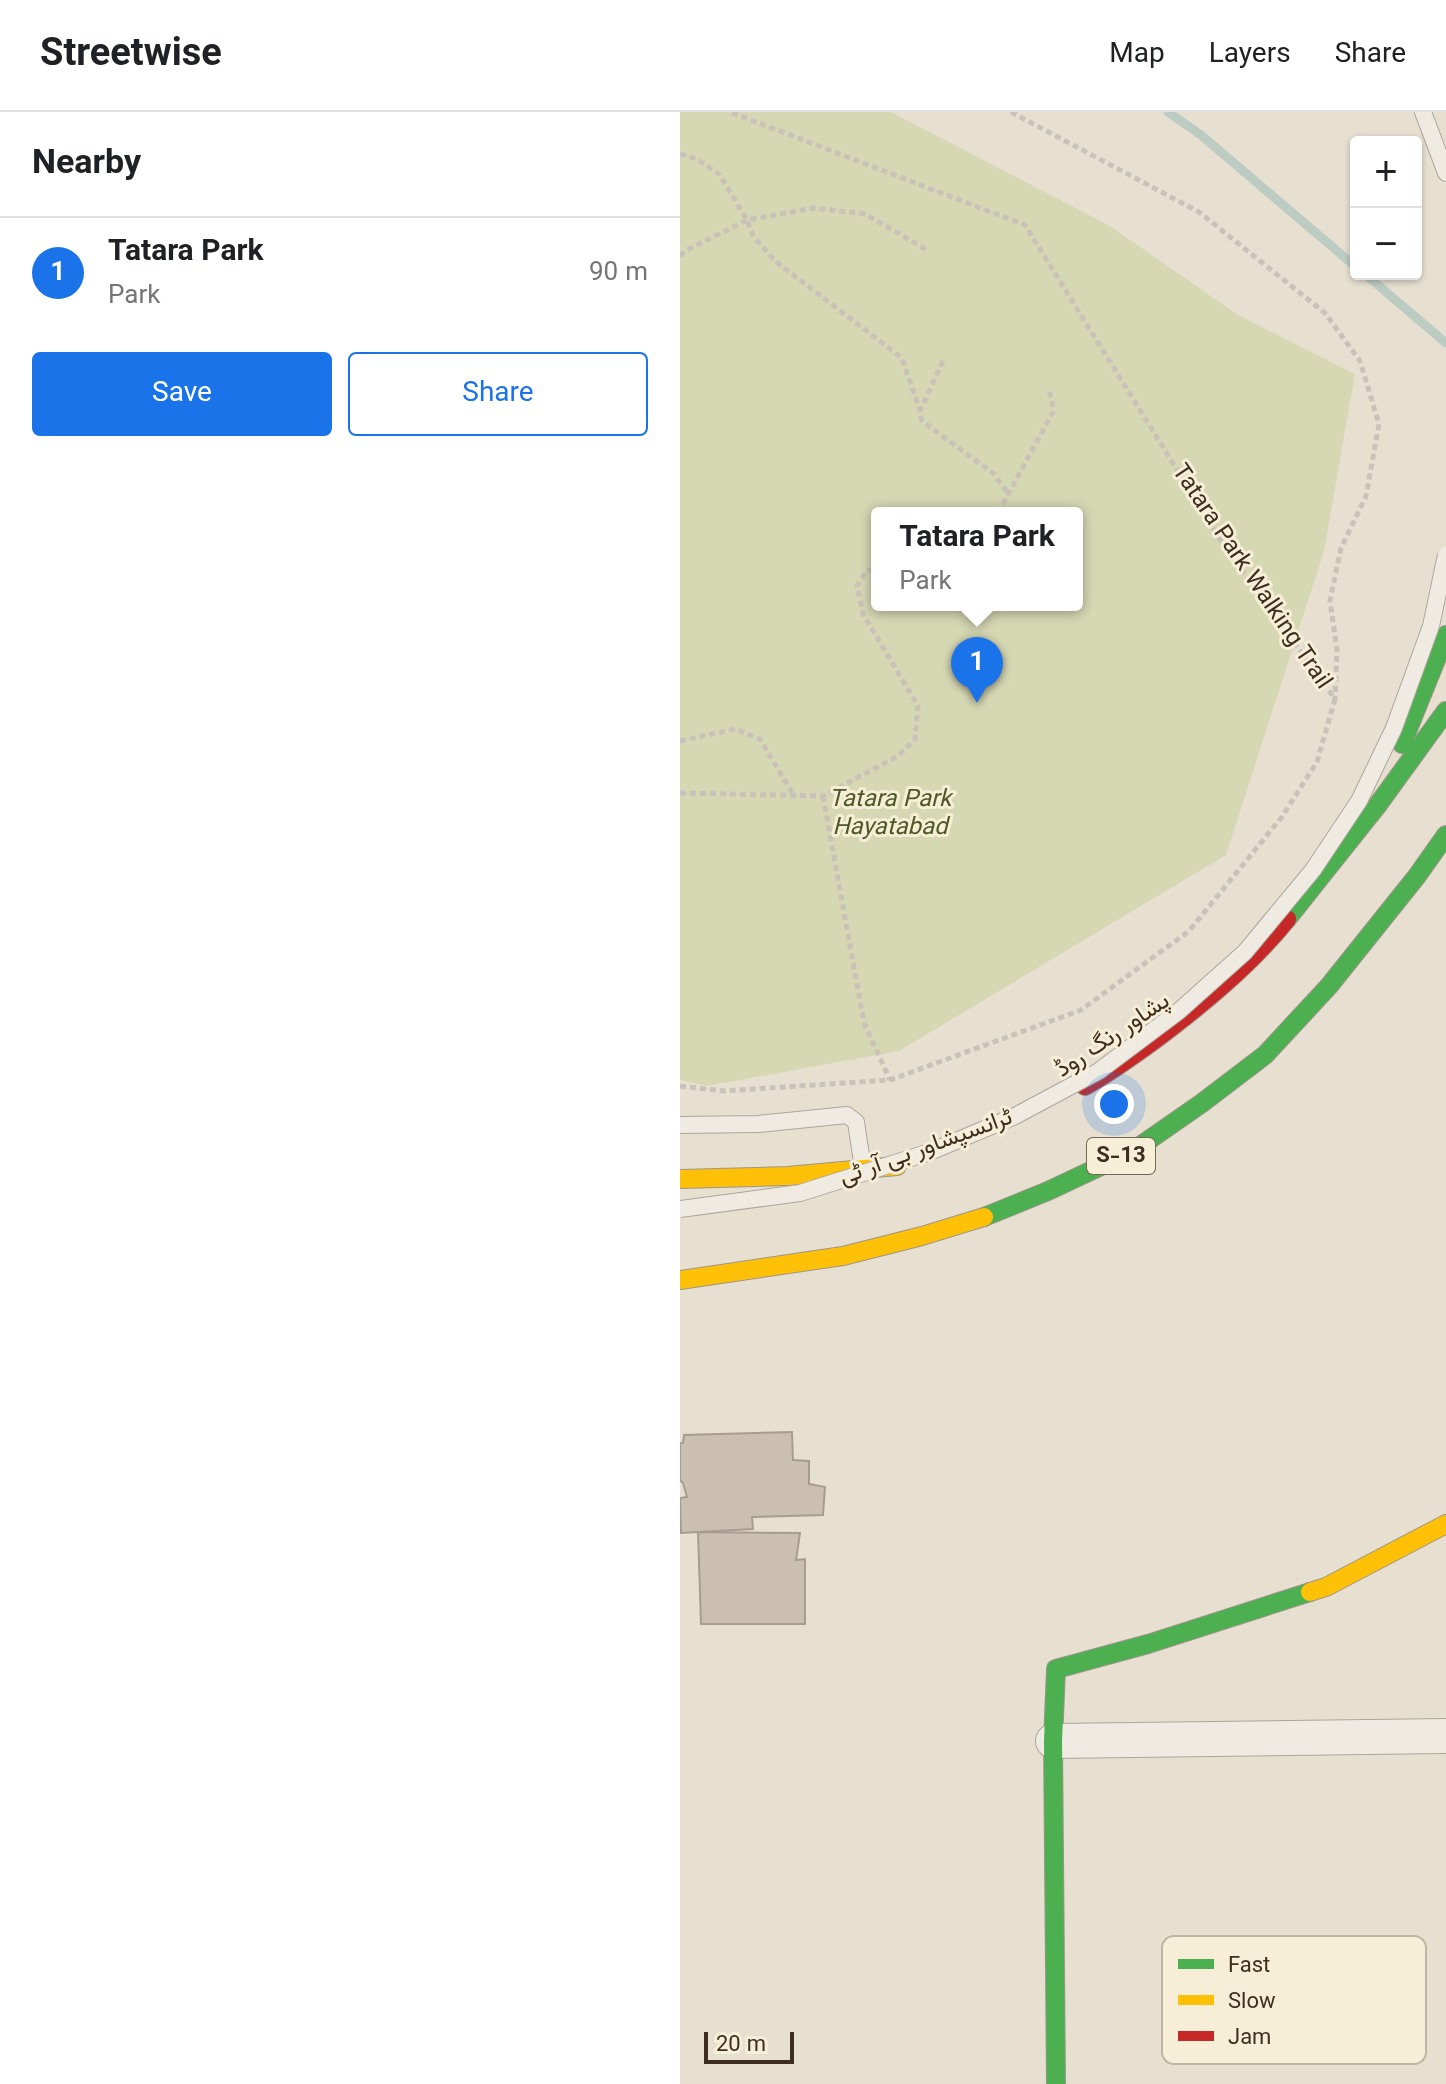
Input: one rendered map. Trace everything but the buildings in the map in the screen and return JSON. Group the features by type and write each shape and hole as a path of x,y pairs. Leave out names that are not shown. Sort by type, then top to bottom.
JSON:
{"main road":[{"path":"1377,806 1446,635"},
{"name":"پشاور رنگ روڈ","path":"680,1179 746,1179 863,1170 919,1162 1014,1124 1108,1074 1193,1011 1270,940 1377,806 1446,711"},
{"name":"S-13","path":"680,1280 843,1256 922,1236 987,1216 1133,1151 1265,1055 1329,986 1446,835"},
{"path":"1056,2084 1053,1741 1056,1669 1148,1644 1326,1587 1446,1524"}],"street":[{"path":"1053,1741 1446,1736"}],"lane":[{"path":"1423,112 1446,173"},
{"name":"ٹرانسپشاور بی آر ٹی","path":"680,1209 800,1193 930,1152 1015,1116 1099,1071 1179,1011 1245,952 1313,870 1359,801 1394,728 1431,626 1446,555"},
{"path":"680,1125 758,1124 847,1115 856,1122 863,1170"}],"path":[{"name":"Tatara Park Walking Trail","path":"680,1086 724,1091 890,1080 1081,1010 1189,931 1281,818 1317,762 1335,699 1225,547 1025,225 730,112"},
{"path":"1011,112 1199,212 1325,313 1360,361 1379,424 1366,496 1341,548 1330,601 1337,650 1335,699"},
{"path":"680,154 697,159 719,174 747,220 753,236 775,261 902,358 922,421 994,474 1009,495"},
{"path":"680,256 747,220 814,208 865,214 927,250"},
{"path":"920,411 943,361"},
{"path":"1002,507 1053,412 1049,392"},
{"path":"680,793 823,796 898,756 915,739 918,706 863,614 857,586 866,571 871,570"},
{"path":"680,741 735,729 760,739 793,795"},
{"path":"823,796 864,1023 890,1080"}],"green space":[{"name":"Tatara Park Hayatabad","path":"680,112 891,112 1110,226 1238,315 1355,374 1324,551 1226,855 899,1051 707,1086 680,1080"}],"waterway":[{"path":"1168,112 1201,135 1350,262"},
{"path":"1372,280 1446,343"}],"traffic: fast":[{"path":"1402,744 1446,635"},
{"path":"1287,919 1377,806 1446,711"},
{"path":"984,1217 1133,1151 1265,1055 1329,986 1446,835"},
{"path":"1056,2084 1053,1741 1056,1669 1148,1644 1310,1592"}],"traffic: slow":[{"path":"680,1179 788,1176 897,1166"},
{"path":"680,1280 843,1256 984,1217"},
{"path":"1310,1592 1326,1587 1446,1524"}],"traffic: jam":[{"path":"1085,1086 1136,1053 1206,999 1241,969 1287,919"}],"place":[{"name":"Tatara Park","path":"977,703"}]}
